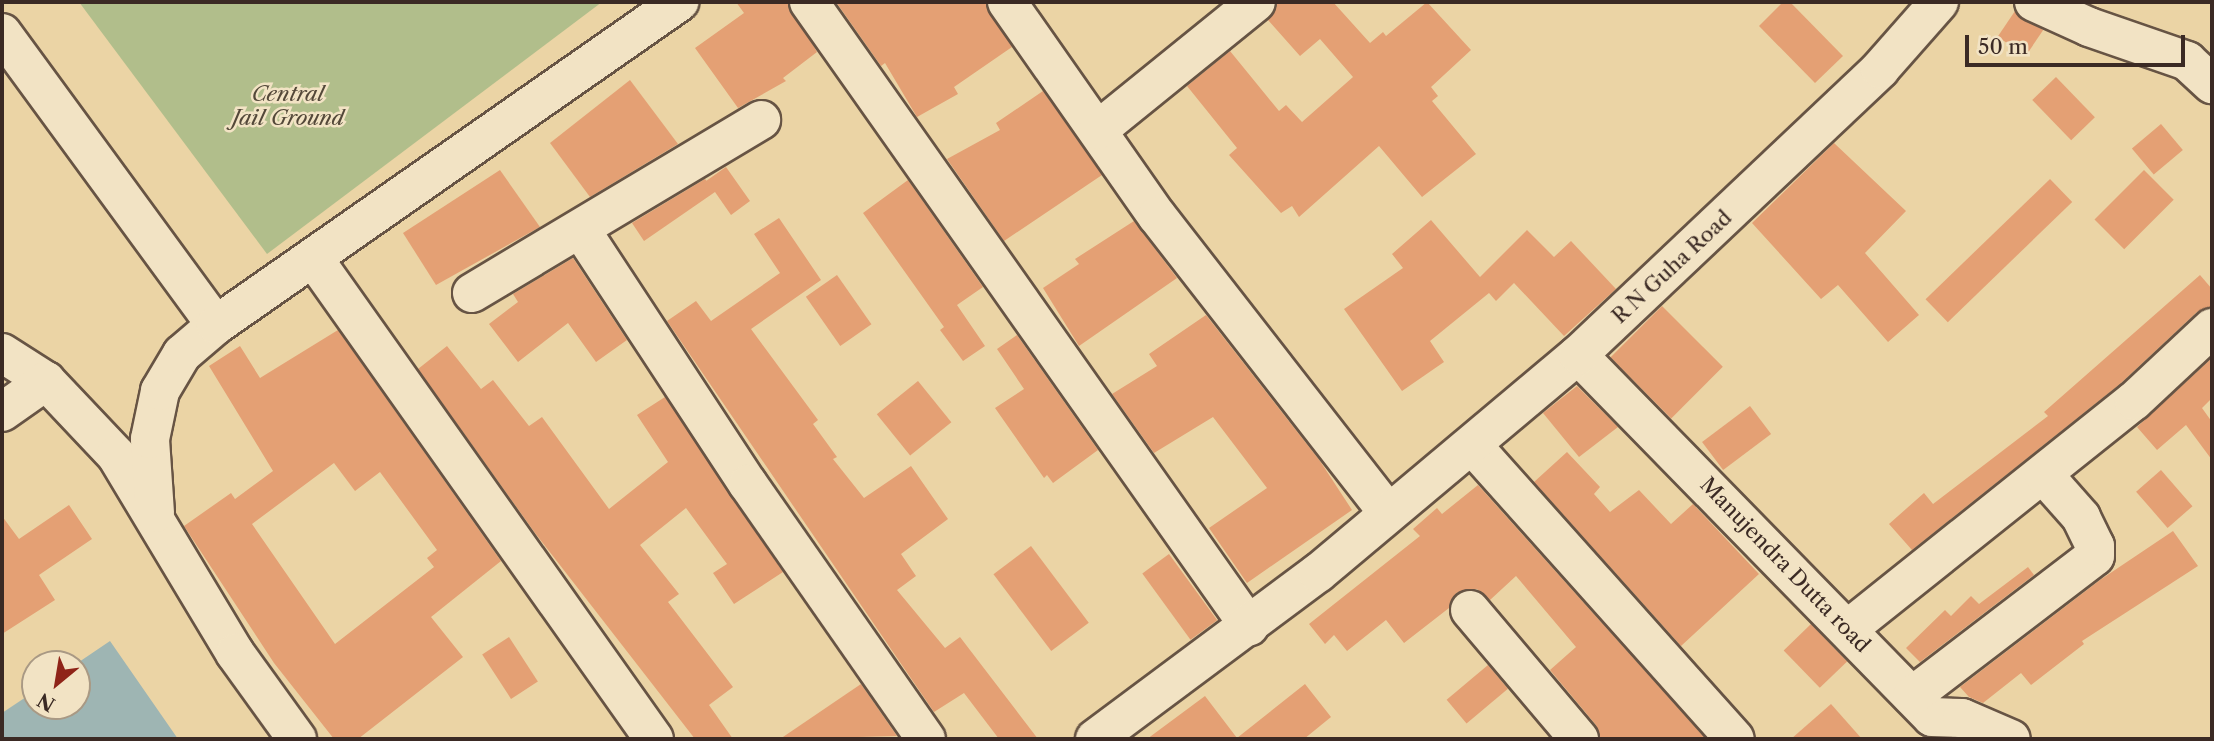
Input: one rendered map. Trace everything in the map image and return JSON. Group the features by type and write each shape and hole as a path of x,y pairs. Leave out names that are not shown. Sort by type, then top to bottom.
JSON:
{"street":[{"path":"155,513 150,439 160,391 182,354 216,325 679,2"},
{"path":"809,2 1249,626"},
{"path":"1007,2 1157,216 1388,513"},
{"path":"1098,130 1256,2"},
{"name":"R N Guha Road","path":"1095,739 1249,626 1578,355 1871,78 1938,2"},
{"path":"2034,2 2089,27 2187,61 2212,84"},
{"path":"2,33 216,325"},
{"path":"472,293 761,120"},
{"path":"581,230 748,484 926,739"},
{"path":"314,259 654,739"},
{"path":"1848,629 2134,401 2212,328"},
{"path":"2,353 46,381 108,446 155,513 235,653 297,739"},
{"name":"Manujendra Dutta road","path":"1578,355 1848,629 1918,717"},
{"path":"2,412 46,381"},
{"path":"1472,445 1735,739"},
{"path":"1918,717 2095,556 2095,546 2081,517 2043,474"},
{"path":"1470,610 1579,739"},
{"path":"1918,717 1962,718 2011,739"}],"green space":[{"name":"Central Jail Ground","path":"79,2 602,2 267,254"}],"water":[{"path":"110,641 178,739 2,739 2,713 21,700 21,720 91,720 91,654"}],"building":[{"path":"736,2 788,2 817,52 783,78 786,81 738,108 695,48 744,13"},
{"path":"836,2 985,2 1012,47 954,87 958,94 917,117 885,63 881,66"},
{"path":"1277,2 1333,2 1370,43 1383,32 1386,36 1427,2 1471,50 1431,87 1438,96 1432,101 1476,154 1422,197 1379,146 1299,217 1292,206 1281,213 1229,155 1237,148 1187,86 1230,51 1279,111 1286,105 1302,122 1353,77 1320,39 1300,56 1268,20"},
{"path":"1783,2 1790,2 1843,56 1815,83 1759,26"},
{"path":"2015,11 2043,30 2026,56 1998,37"},
{"path":"2056,77 2095,117 2071,140 2032,100"},
{"path":"630,80 678,144 590,197 550,143"},
{"path":"1043,91 1102,175 1004,241 947,159 1000,130 996,123"},
{"path":"2161,124 2183,150 2154,174 2132,148"},
{"path":"1834,143 1906,211 1865,253 1919,315 1888,342 1838,285 1821,299 1752,223"},
{"path":"726,167 750,201 731,215 715,192 644,241 632,223 705,179 706,181"},
{"path":"500,170 540,227 436,285 403,233"},
{"path":"2144,170 2174,200 2124,249 2095,219"},
{"path":"2050,179 2072,202 1948,322 1926,299"},
{"path":"908,180 983,287 957,305 985,346 963,361 940,330 944,327 863,213"},
{"path":"779,218 821,280 751,329 818,420 813,424 837,457 833,459 864,498 911,466 948,519 901,554 916,576 897,590 945,648 960,637 1038,739 999,739 964,693 934,712 667,321 696,301 711,321 780,273 754,234"},
{"path":"1431,220 1480,277 1527,230 1554,257 1571,241 1616,289 1564,336 1514,283 1496,301 1489,293 1430,341 1444,362 1402,391 1344,309 1403,268 1392,254"},
{"path":"1134,221 1177,278 1079,346 1043,288 1079,264 1075,259"},
{"path":"573,258 627,340 596,362 568,323 518,362 489,324 518,302 513,294"},
{"path":"837,275 871,324 840,346 806,297"},
{"path":"2200,275 2212,289 2212,307 2197,312 2120,384 1912,550 1889,524 1924,493 1933,504 2048,416 2044,412"},
{"path":"1662,306 1723,367 1671,418 1610,358"},
{"path":"1206,315 1320,461 1352,510 1247,583 1209,528 1267,488 1213,417 1154,453 1112,394 1157,366 1149,354"},
{"path":"338,330 501,561 431,617 463,657 358,739 334,739 274,663 184,526 231,493 235,499 273,471 209,366 240,346 260,378","holes":["334,463 355,491 380,472 437,550 427,558 434,567 335,644 252,524"]},
{"path":"1017,335 1098,450 1053,483 1047,475 1044,478 995,408 1024,389 997,349"},
{"path":"447,346 481,389 493,380 529,426 542,417 609,509 668,462 637,415 665,397 783,572 734,604 713,573 727,564 686,508 640,545 679,594 668,602 733,687 709,705 733,739 695,739 535,533 418,369"},
{"path":"2212,358 2212,398 2202,408 2212,422 2212,460 2186,425 2157,450 2137,427"},
{"path":"918,381 951,422 910,456 877,414"},
{"path":"1577,386 1618,427 1579,457 1543,413"},
{"path":"1750,406 1771,434 1723,470 1702,442"},
{"path":"1567,452 1600,487 1594,494 1610,512 1639,490 1671,524 1693,504 1759,574 1681,646 1534,482"},
{"path":"2161,470 2192,506 2168,528 2136,492"},
{"path":"1478,485 1706,739 1600,739 1596,725 1550,670 1576,647 1516,576 1490,600 1477,589 1456,593 1449,608 1404,643 1386,620 1347,651 1334,635 1325,644 1309,624 1420,536 1413,529 1437,508 1442,514"},
{"path":"69,505 92,539 39,575 55,600 2,634 2,516 19,539"},
{"path":"2173,531 2198,566 2082,641 2084,644 2031,685 2021,673 1983,703 1969,697 1960,687 2100,580"},
{"path":"1031,546 1089,623 1051,651 993,574"},
{"path":"1169,554 1217,620 1191,640 1142,573"},
{"path":"2028,567 2034,575 1920,662 1906,648 1945,610 1951,616 1971,596 1979,604"},
{"path":"1811,624 1847,661 1820,688 1784,650"},
{"path":"509,637 538,681 511,699 482,654"},
{"path":"1488,665 1508,689 1467,723 1447,700"},
{"path":"861,684 897,736 780,739"},
{"path":"1305,684 1331,717 1304,739 1147,739 1205,696 1237,738"},
{"path":"1831,704 1862,739 1791,739"}]}
